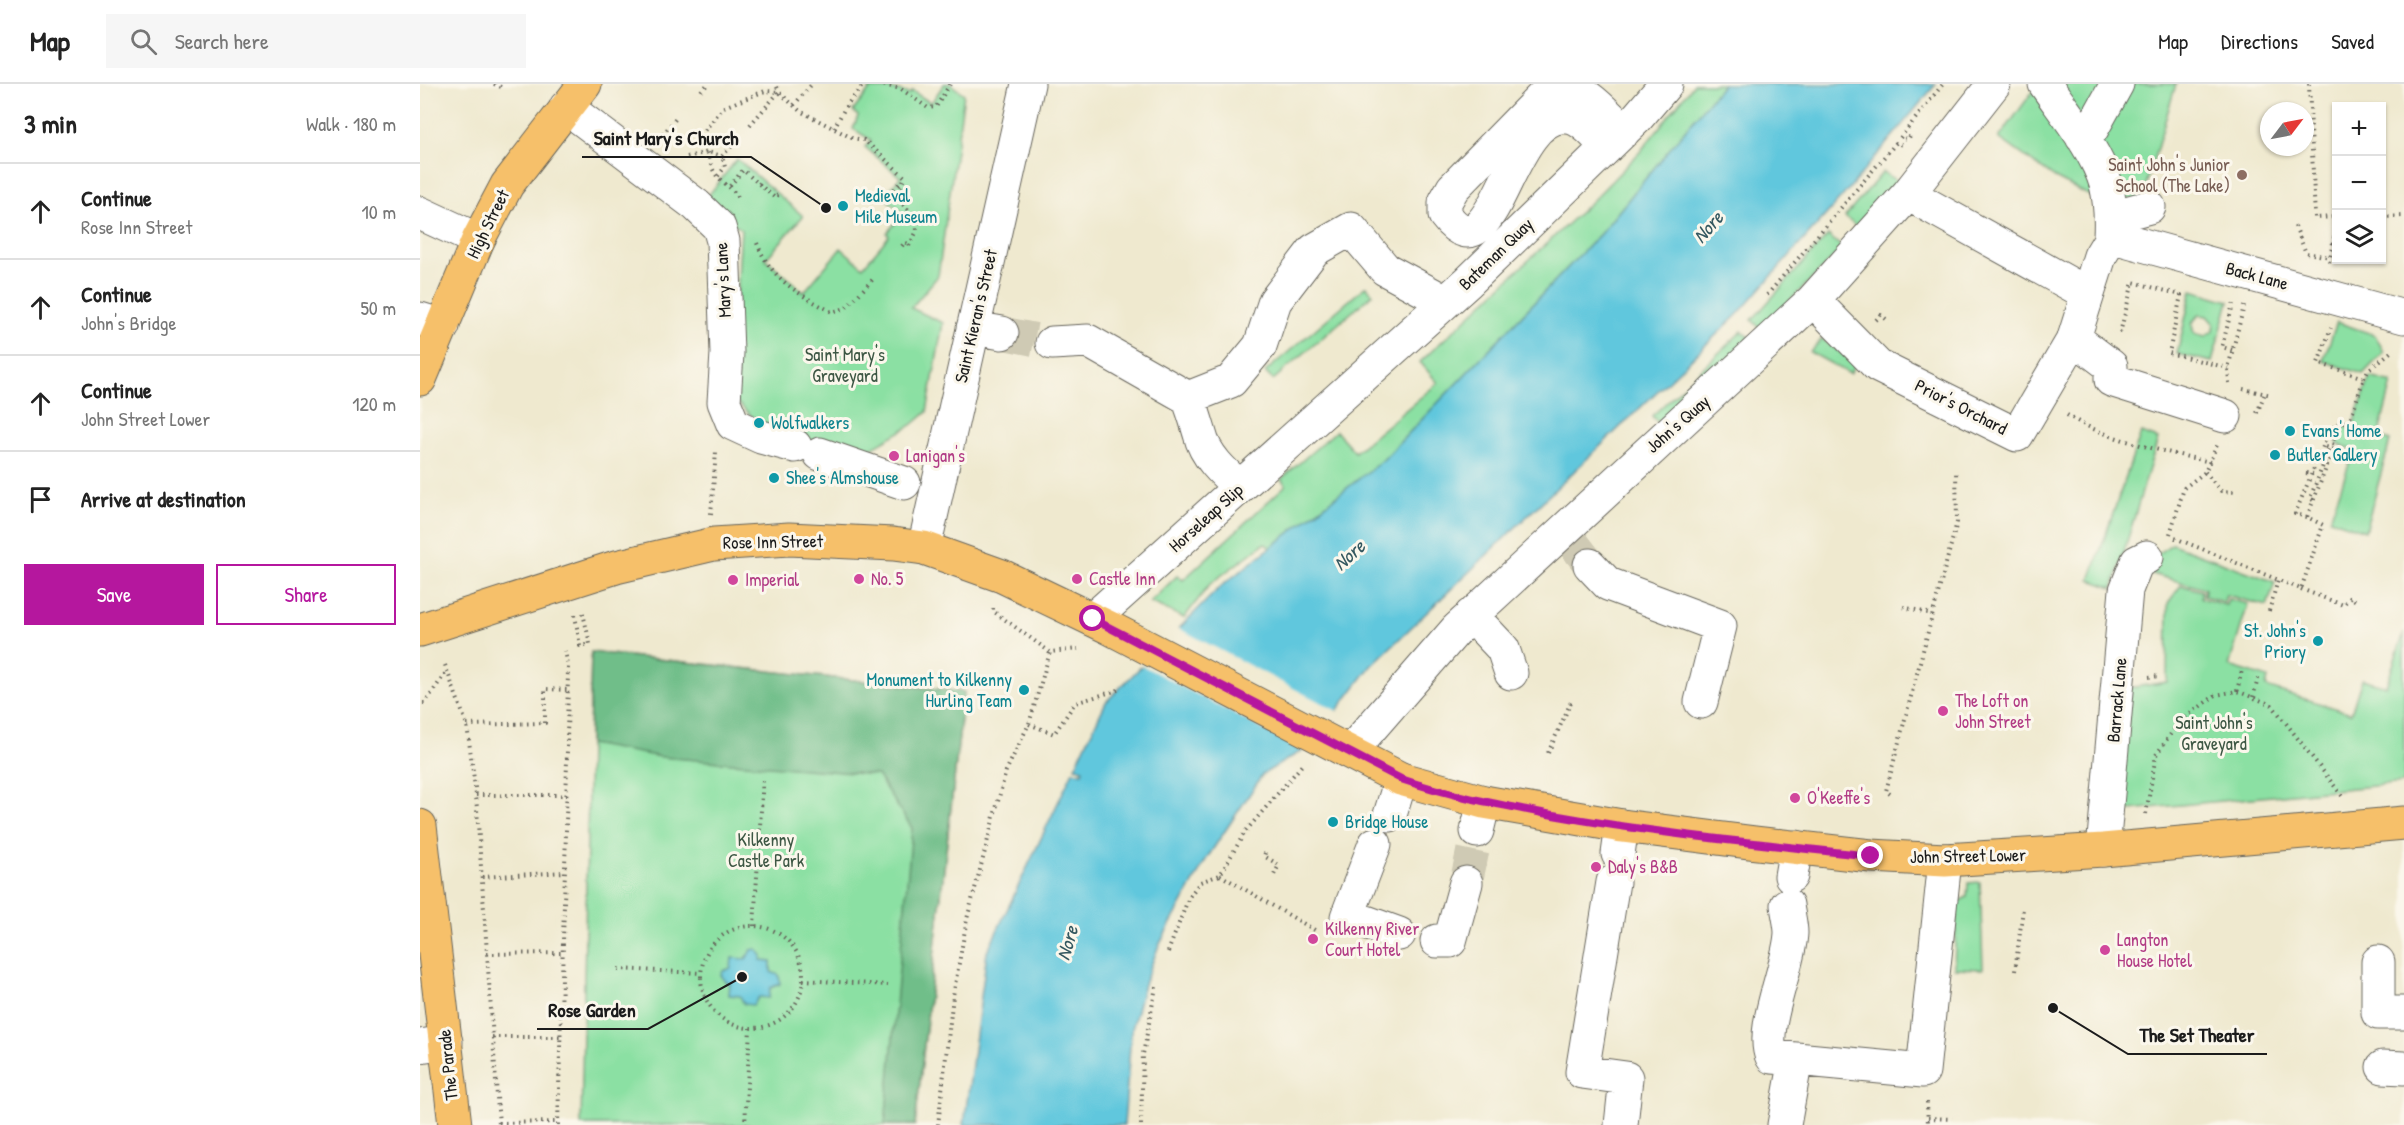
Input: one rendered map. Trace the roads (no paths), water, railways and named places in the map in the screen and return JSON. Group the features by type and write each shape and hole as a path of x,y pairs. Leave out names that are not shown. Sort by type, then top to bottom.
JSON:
{"main road":[{"name":"High Street","path":"420,379 431,323 507,185 575,96"},
{"name":"Rose Inn Street","path":"420,630 616,567 714,544 789,538 893,544 924,548 1002,576 1107,626 1340,747"},
{"name":"John Street Lower","path":"1340,747 1481,817 1618,854 1791,876 1871,856 1945,860 2103,850 2404,823"},
{"name":"The Parade","path":"420,826 433,1044 455,1125"}],"street":[{"name":"Saint Kieran's Street","path":"924,548 987,330 1028,84"},
{"name":"Bateman Quay","path":"1319,416 1442,305 1616,139 1666,84"},
{"name":"John's Quay","path":"1340,747 1471,615 1575,546 1813,300 1908,194 1994,84"},
{"name":"Prior's Orchard","path":"1813,300 1878,366 2017,435 2074,338 2100,256 2110,236 2110,212 2105,183 2082,137 2045,84"},
{"path":"2082,137 2092,129 2117,84"},
{"path":"1564,85 1576,89 1616,139 1568,117 1554,119 1542,126 1516,158 1490,215 1480,227 1468,232 1455,228 1444,215 1445,202 1453,188 1547,92 1555,87 1564,85"},
{"name":"Mary's Lane","path":"575,96 719,227 723,241 727,353 724,402 733,424 761,437 808,450 904,483"},
{"path":"1908,194 2088,294"},
{"path":"2110,236 2126,213 2149,207"},
{"path":"420,213 478,240"},
{"path":"1188,398 1231,381 1260,346 1275,302 1314,250 1351,229 1386,268 1433,295 1442,305"},
{"name":"Back Lane","path":"2110,236 2404,317"},
{"path":"2074,338 2111,366 2111,380 2225,416"},
{"path":"1052,343 1088,341 1188,398 1198,421 1200,435 1217,465 1240,487"},
{"name":"Horseleap Slip","path":"1107,626 1240,487 1319,416"},
{"path":"1575,546 1608,584 1720,626 1701,702"},
{"name":"Barrack Lane","path":"2103,850 2126,590 2137,562 2147,557"},
{"path":"1471,615 1503,649 1511,673"},
{"path":"1390,815 1401,779"},
{"path":"1375,844 1357,920 1399,934"},
{"path":"1618,854 1582,1072 1626,1078 1621,1125"},
{"path":"1791,876 1791,933 1772,1020 1768,1049 1772,1058 1923,1071 1945,860"},
{"path":"1444,941 1466,883"},
{"path":"2378,962 2378,1013 2404,1013"},
{"path":"1784,1125 1796,1059"}],"water":[{"name":"Nore","path":"1723,84 1936,84 1848,190 1738,314 1371,666 1310,746 1263,774 1207,858 1159,945 1144,984 1131,1033 1124,1125 964,1125 987,952 1073,771 1082,773 1083,769 1075,767 1106,702 1220,587 1383,460 1601,233"},
{"path":"757,949 762,956 761,960 771,961 771,972 779,975 780,984 770,988 769,998 759,997 753,1005 744,1004 740,996 729,995 730,983 726,982 721,975 723,971 731,968 732,958 746,959 751,950"}],"tunnel":[{"path":"1002,333 1052,343"},
{"path":"1573,543 1590,565"},
{"path":"1466,883 1477,831"}],"place":[{"name":"Saint John's Junior School (The Lake)","path":"2242,175"},
{"name":"Medieval Mile Museum","path":"843,206"},
{"name":"Saint Mary's Church","path":"826,208"},
{"name":"Wolfwalkers","path":"759,423"},
{"name":"Evans' Home","path":"2290,431"},
{"name":"Butler Gallery","path":"2275,455"},
{"name":"Lanigan's","path":"894,456"},
{"name":"Shee's Almshouse","path":"774,478"},
{"name":"No. 5","path":"859,579"},
{"name":"Castle Inn","path":"1077,579"},
{"name":"Imperial","path":"733,580"},
{"name":"St. John's Priory","path":"2318,641"},
{"name":"Monument to Kilkenny Hurling Team","path":"1024,690"},
{"name":"The Loft on John Street","path":"1943,711"},
{"name":"O'Keeffe's","path":"1795,798"},
{"name":"Bridge House","path":"1333,822"},
{"name":"Daly's B&B","path":"1596,867"},
{"name":"Kilkenny River Court Hotel","path":"1313,939"},
{"name":"Langton House Hotel","path":"2105,950"},
{"name":"Rose Garden","path":"742,977"},
{"name":"The Set Theater","path":"2053,1008"}],"park label":[{"name":"Saint Mary's Graveyard","path":"845,365"},
{"name":"Saint John's Graveyard","path":"2214,733"},
{"name":"Kilkenny Castle Park","path":"766,850"}]}
